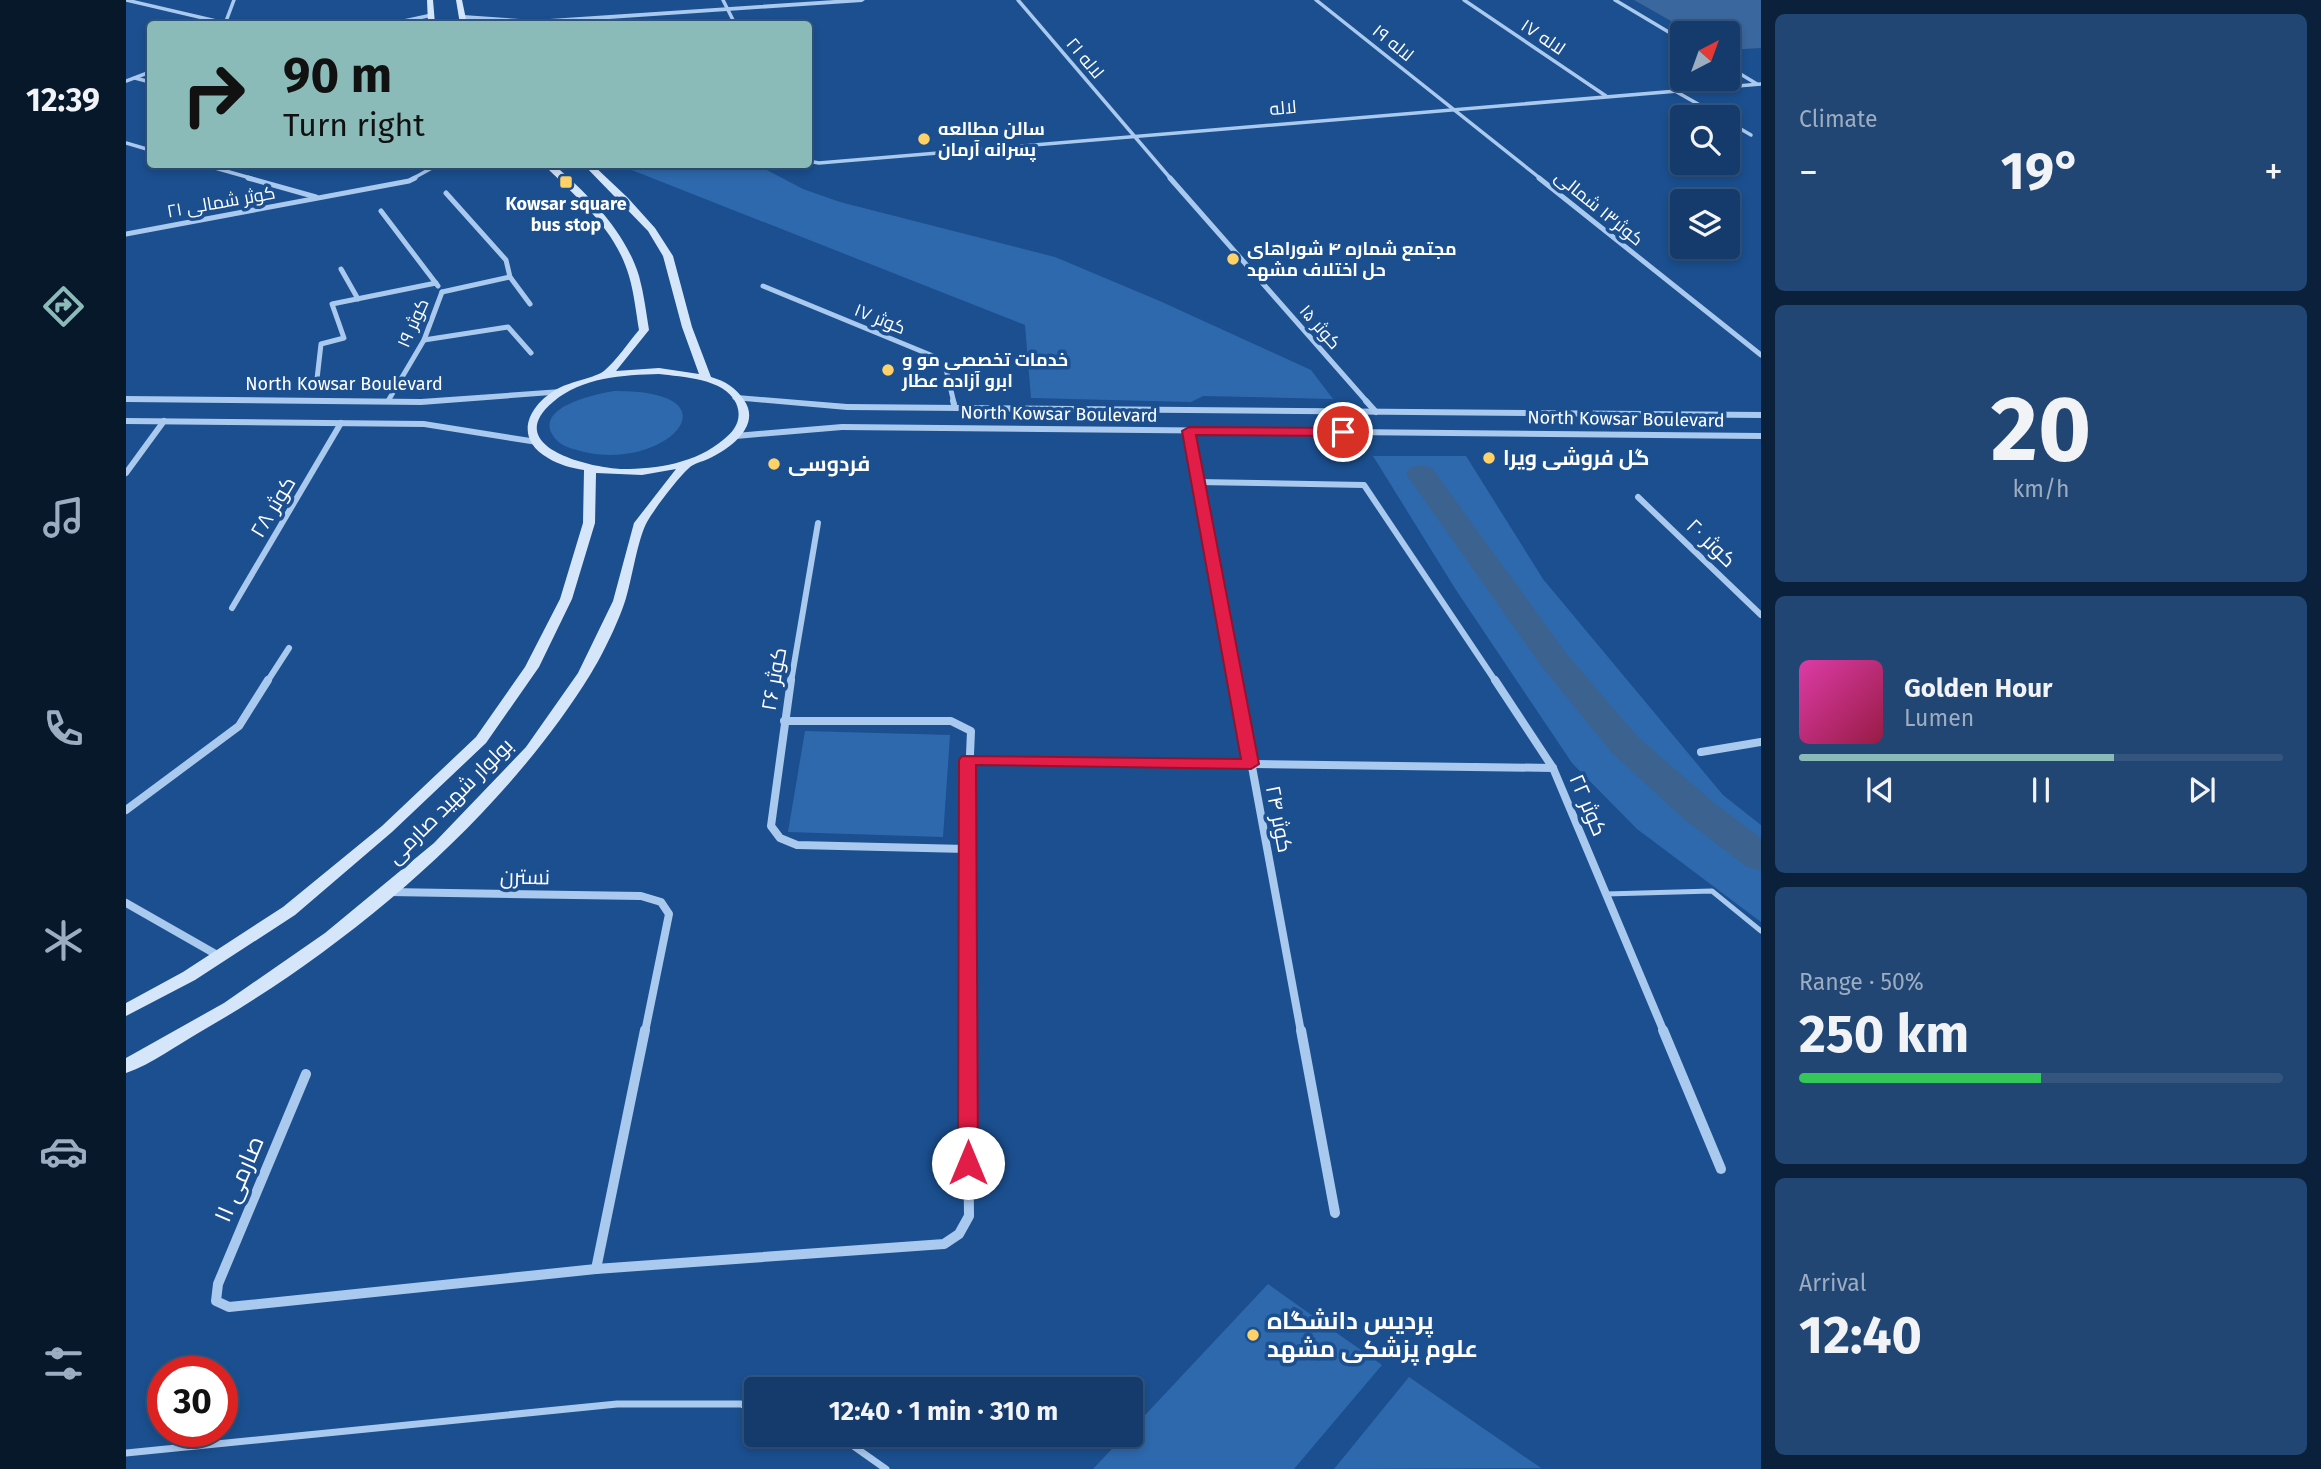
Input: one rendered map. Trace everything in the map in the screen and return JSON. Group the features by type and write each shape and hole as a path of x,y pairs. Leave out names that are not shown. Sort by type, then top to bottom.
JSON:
{"main road":[{"path":"430,0 432,21"},
{"path":"460,0 463,21"},
{"path":"552,168 615,236 629,261 637,289 644,330 606,376"},
{"path":"592,168 652,230 668,256 687,327 706,379"},
{"path":"659,371 706,379 724,387 737,398 744,410 743,423 736,436 715,451 686,464 629,472 590,469 548,454 537,442 532,429 535,416 545,403 561,392 606,376 659,371"},
{"name":"بولوار شهید صارمی","path":"126,1066 230,1007 331,937 439,847 531,750 585,673 619,601 640,523 686,464"},
{"name":"بولوار شهید صارمی","path":"126,1010 190,976 289,911 377,837 481,740 532,667 566,599 589,523 590,469"}],"street":[{"path":"126,0 214,21"},
{"path":"228,21 234,0"},
{"path":"723,0 733,21"},
{"path":"551,21 862,0"},
{"name":"لاله ۲۱","path":"1018,0 1132,135"},
{"name":"لاله ۱۹","path":"1316,0 1452,109"},
{"name":"لاله ۱۷","path":"1464,0 1606,96"},
{"path":"1615,0 1670,33"},
{"path":"404,21 432,15"},
{"path":"126,81 147,73"},
{"path":"1740,73 1760,85"},
{"path":"135,78 147,81"},
{"name":"لاله","path":"1740,86 1760,85"},
{"path":"1675,91 1700,105"},
{"name":"لاله","path":"812,162 1675,91"},
{"name":"کوثر۱۳ شمالی","path":"1452,109 1761,355"},
{"path":"1740,129 1751,135"},
{"name":"کوثر ۱۵","path":"1132,135 1376,412"},
{"path":"126,143 147,149"},
{"path":"215,168 320,198"},
{"name":"کوثر شمالی ۲۱","path":"126,234 409,181 432,168"},
{"path":"446,193 506,260 510,277 530,304"},
{"path":"381,211 442,292 510,277"},
{"path":"341,269 358,299"},
{"path":"317,379 321,344 344,338 332,304 436,283"},
{"name":"کوثر ۱۷","path":"763,286 933,356 946,369 955,408"},
{"name":"کوثر ۱۹","path":"387,401 424,340 442,292"},
{"path":"424,340 508,327 531,353"},
{"name":"North Kowsar Boulevard","path":"126,399 421,402 561,392"},
{"name":"North Kowsar Boulevard","path":"737,398 847,407 1761,415"},
{"name":"North Kowsar Boulevard","path":"126,421 424,424 537,442"},
{"path":"126,473 164,421"},
{"name":"کوثر ۲۸","path":"232,608 341,423"},
{"name":"North Kowsar Boulevard","path":"736,436 842,427 1761,436"},
{"name":"کوثر ۲۴","path":"1189,431 1335,1213"},
{"name":"کوثر ۲۲","path":"1198,482 1364,485 1553,768 1721,1169"},
{"name":"کوثر ۲۰","path":"1637,497 1761,615"},
{"name":"کوثر ۲۶","path":"818,523 784,721 771,826 780,838 797,845 966,849"},
{"path":"126,810 239,726 289,648"},
{"path":"596,1269 944,1244 959,1234 968,1216 966,849 971,731 951,721 784,721"},
{"path":"1701,752 1761,742"},
{"path":"968,760 1553,768"},
{"name":"نسترن","path":"387,892 641,896 661,902 669,915 596,1269"},
{"path":"126,903 219,956"},
{"name":"صارمی ۱۱","path":"306,1074 218,1284 216,1301 229,1307 596,1269"}],"lane":[{"path":"1606,894 1712,891 1761,931"},
{"path":"126,1453 617,1404 744,1405"},
{"path":"855,1447 886,1469"}],"shaded area":[{"path":"627,168 763,168 803,189 840,202 1055,257 1311,370 1333,399 1203,396 1191,402 1031,398 1025,325"},
{"path":"614,391 653,394 675,403 683,415 678,428 664,441 642,450 615,455 575,450 562,444 552,434 550,424 553,416 561,409 571,403"},
{"path":"1373,456 1466,456 1543,579 1723,795 1761,825 1761,922 1637,829 1572,763 1456,590"},
{"path":"805,731 950,735 943,837 788,832"},
{"path":"1268,1284 1382,1365 1294,1469 1093,1469 1114,1447 1143,1447 1143,1417"},
{"path":"1409,1377 1541,1468 1334,1469"}],"waterway":[{"path":"1421,474 1554,660 1625,745 1699,811 1761,858"}],"place":[{"name":"سالن مطالعه پسرانه آرمان","path":"924,139"},
{"name":"Kowsar square bus stop","path":"566,182"},
{"name":"مجتمع شماره ۴ شوراهای حل اختلاف مشهد","path":"1233,259"},
{"name":"خدمات تخصصی مو و ابرو آزاده عطار","path":"888,370"},
{"name":"گل فروشی ویرا","path":"1489,458"},
{"name":"فردوسی","path":"774,464"},
{"name":"پردیس دانشگاه علوم پزشکی مشهد","path":"1253,1335"}],"route":[{"path":"968,1163 968,760 1251,764 1189,431 1343,432"}]}
